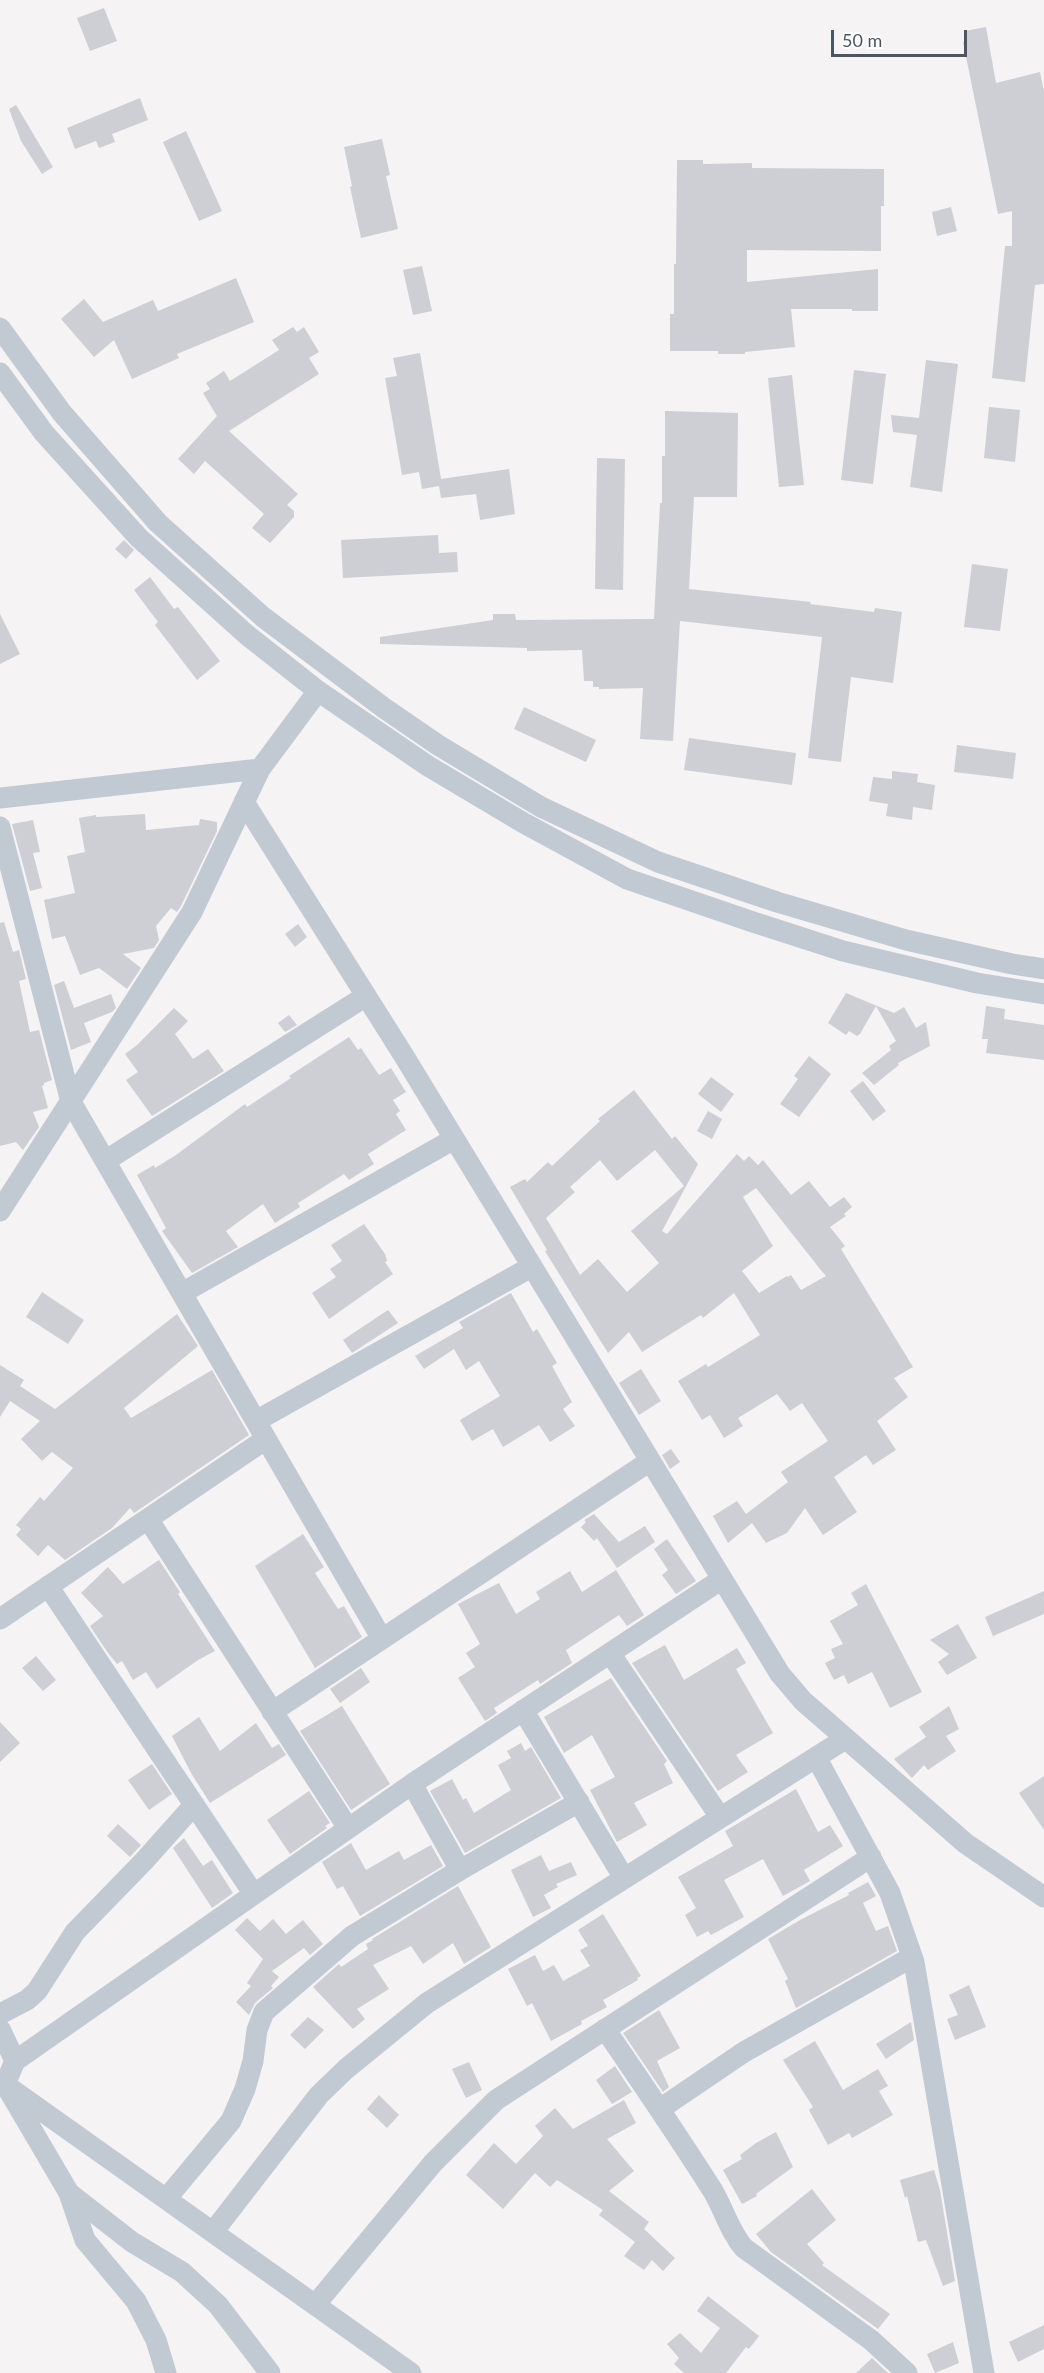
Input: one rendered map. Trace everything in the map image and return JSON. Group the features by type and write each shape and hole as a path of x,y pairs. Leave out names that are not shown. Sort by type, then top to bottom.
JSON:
{"street":[{"path":"0,328 62,413 159,523 263,617 384,708 449,751 541,807 658,862 777,902 906,940 1044,969"},
{"path":"0,373 44,433 139,538 247,635 318,691 428,766 522,822 627,879 843,951 977,982 1044,994"},
{"path":"0,1210 72,1102 192,912 260,770 318,691"},
{"path":"0,798 260,770"},
{"path":"244,802 454,1139 780,1674 803,1701 965,1842 1044,1897"},
{"path":"0,826 72,1102 381,1639"},
{"path":"105,1161 366,996"},
{"path":"182,1293 454,1139"},
{"path":"0,1618 148,1519 261,1430 531,1267"},
{"path":"272,1712 650,1461"},
{"path":"148,1519 348,1828"},
{"path":"3,2082 15,2061 253,1893 412,1784 722,1579"},
{"path":"48,1586 253,1893"},
{"path":"610,1653 720,1817"},
{"path":"523,1710 624,1878"},
{"path":"213,2232 319,2095 346,2068 427,2003 845,1739"},
{"path":"816,1757 890,1893 912,1957 984,2373"},
{"path":"412,1784 460,1870"},
{"path":"166,2199 231,2121 245,2089 253,2061 257,2030 264,2012 352,1936 460,1870 579,1802"},
{"path":"0,2014 27,2000 37,1991 75,1932 144,1861 194,1805"},
{"path":"315,2305 433,2163 496,2100 871,1857"},
{"path":"660,2109 744,2052 912,1957"},
{"path":"605,2029 660,2109 717,2199 733,2232 744,2248 871,2340 907,2373"},
{"path":"0,2030 15,2061"},
{"path":"3,2082 411,2373"},
{"path":"3,2082 69,2193 85,2240 136,2301 156,2340 166,2373"},
{"path":"69,2193 132,2242 182,2272 218,2305 270,2373"}],"building":[{"path":"104,8 117,41 90,51 77,18"},
{"path":"986,27 996,83 1040,72 1044,92 1044,284 1035,285 1025,382 992,378 1005,246 1012,246 1012,211 998,214 963,42 967,41 965,31"},
{"path":"140,98 148,120 112,134 115,142 99,148 96,141 75,149 67,128"},
{"path":"16,105 53,167 42,174 21,141 9,109"},
{"path":"186,131 222,211 199,221 163,142"},
{"path":"382,139 390,175 386,176 398,229 361,238 344,147"},
{"path":"677,160 703,160 703,164 752,163 752,168 884,169 881,251 747,250 747,282 878,269 878,311 791,309 795,347 745,352 745,354 718,354 718,351 670,351 670,314 674,314 674,264 676,264"},
{"path":"951,207 957,231 937,236 932,212"},
{"path":"422,266 432,311 413,315 403,270"},
{"path":"236,278 254,322 177,354 179,358 132,379 114,340 94,357 61,319 84,299 103,322 153,300 158,311"},
{"path":"293,327 297,332 304,327 319,352 309,358 319,374 229,431 298,494 287,505 294,511 294,517 270,543 252,528 264,514 205,461 194,474 178,459 217,416 203,393 210,389 206,383 224,371 230,381 279,350 272,340"},
{"path":"420,353 441,479 509,469 515,514 480,520 476,494 441,498 439,486 422,489 419,472 402,475 385,378 397,376 393,358"},
{"path":"926,360 958,364 942,492 910,487 917,435 893,432 891,415 919,418"},
{"path":"854,370 886,374 873,484 841,480"},
{"path":"792,375 804,485 779,487 768,378"},
{"path":"989,407 1020,410 1015,462 984,458"},
{"path":"665,411 738,413 737,497 694,497 689,589 811,602 810,604 874,612 875,608 902,612 893,683 851,677 841,762 808,758 822,637 680,621 673,741 640,739 643,688 599,689 599,687 593,687 593,681 584,681 582,650 527,651 527,648 380,644 380,637 493,620 493,614 515,614 516,620 654,619 660,503 662,503 662,456 665,456"},
{"path":"597,458 625,459 623,590 595,589"},
{"path":"438,535 439,553 457,552 458,572 343,578 341,540"},
{"path":"124,540 134,550 126,559 115,549"},
{"path":"972,564 1008,569 1000,631 964,627"},
{"path":"150,577 174,609 178,607 220,661 197,680 155,625 158,622 134,590"},
{"path":"0,614 20,654 0,664"},
{"path":"524,707 596,740 586,762 514,729"},
{"path":"689,738 796,753 792,785 684,770"},
{"path":"957,745 1016,753 1013,779 954,772"},
{"path":"892,771 918,774 917,782 935,785 932,810 913,807 912,820 886,816 888,804 869,801 873,777 892,779"},
{"path":"145,814 146,830 199,825 200,819 217,822 217,831 181,906 177,912 171,908 156,926 159,940 154,948 123,954 141,968 127,989 99,968 80,975 65,936 52,939 44,900 75,893 67,856 85,852 79,818 96,815 96,817"},
{"path":"33,820 40,852 33,853 42,888 30,891 12,824"},
{"path":"4,922 13,952 19,950 26,979 19,981 30,1032 39,1030 52,1080 42,1086 48,1108 33,1112 39,1127 23,1150 16,1142 0,1146 0,923"},
{"path":"298,924 307,937 295,947 285,934"},
{"path":"64,981 74,1008 111,994 116,1008 112,1012 84,1023 91,1042 71,1050 54,985"},
{"path":"846,993 894,1013 904,1007 916,1028 926,1022 930,1046 898,1063 899,1065 874,1085 862,1073 891,1050 889,1046 896,1041 876,1006 857,1036 849,1031 846,1035 828,1023"},
{"path":"986,1006 1005,1009 1004,1019 1044,1025 1044,1060 986,1053 988,1039 982,1039"},
{"path":"174,1008 188,1021 175,1034 193,1059 208,1049 224,1071 152,1116 126,1080 138,1072 125,1054"},
{"path":"289,1015 297,1025 285,1032 278,1023"},
{"path":"349,1037 358,1050 361,1048 379,1075 391,1068 406,1092 393,1100 400,1111 396,1114 406,1130 368,1154 374,1164 349,1180 344,1174 298,1203 300,1207 275,1223 263,1204 226,1231 238,1247 192,1273 162,1231 166,1228 137,1175 154,1165 155,1168 176,1155 245,1104 247,1107"},
{"path":"809,1056 831,1074 799,1117 780,1104 798,1079 794,1076"},
{"path":"711,1077 734,1094 721,1112 698,1094"},
{"path":"863,1081 886,1111 873,1121 850,1091"},
{"path":"634,1090 672,1139 675,1136 698,1164 662,1231 667,1234 737,1154 744,1161 749,1156 758,1165 763,1160 791,1195 809,1181 830,1207 844,1197 852,1207 844,1214 846,1216 830,1227 845,1246 841,1249 913,1367 894,1378 908,1397 877,1421 896,1450 873,1465 866,1455 834,1477 857,1512 823,1535 805,1508 787,1533 766,1543 752,1523 728,1543 713,1516 737,1501 746,1514 788,1482 781,1472 828,1441 802,1403 790,1411 777,1394 738,1418 743,1426 724,1438 710,1415 702,1420 678,1381 706,1364 708,1367 760,1335 734,1293 703,1318 701,1315 642,1352 629,1332 608,1353 545,1251 547,1250 510,1187 525,1179 527,1182 548,1162 552,1166 600,1121 598,1119","holes":["655,1150 684,1186 631,1231 659,1263 627,1292 598,1259 580,1275 546,1218 575,1192 570,1187 600,1160 617,1181","756,1188 820,1269 826,1276 801,1290 791,1275 787,1276 759,1293 742,1271 773,1246 743,1197"]},
{"path":"708,1111 722,1119 712,1139 697,1131"},
{"path":"364,1224 385,1254 387,1261 385,1262 393,1274 329,1319 312,1293 336,1277 330,1269 342,1261 331,1245"},
{"path":"42,1292 84,1320 68,1344 26,1317"},
{"path":"511,1293 533,1332 537,1329 557,1363 552,1366 572,1402 563,1409 575,1426 550,1442 539,1425 503,1447 493,1429 472,1441 460,1420 500,1396 479,1361 466,1370 454,1349 424,1369 415,1356 463,1328 459,1322"},
{"path":"388,1310 398,1323 352,1353 343,1340"},
{"path":"177,1314 198,1346 124,1408 131,1418 212,1370 249,1435 134,1513 130,1508 112,1528 65,1560 48,1545 38,1556 16,1535 21,1529 16,1525 40,1497 44,1501 73,1468 52,1452 42,1461 21,1439 40,1421 10,1401 0,1417 0,1365 24,1380 20,1386 55,1409"},
{"path":"641,1369 661,1401 639,1415 619,1383"},
{"path":"671,1449 680,1462 670,1469 662,1455"},
{"path":"594,1514 619,1542 645,1526 655,1542 617,1568 597,1538 594,1541 581,1527 586,1522 584,1520"},
{"path":"303,1534 324,1567 315,1573 338,1609 344,1606 362,1637 315,1668 255,1566"},
{"path":"667,1539 696,1581 676,1594 662,1575 668,1570 654,1549"},
{"path":"159,1560 215,1651 157,1689 146,1672 133,1680 122,1661 117,1664 108,1653 90,1626 103,1616 81,1593 108,1567 123,1584"},
{"path":"616,1570 644,1615 627,1626 619,1615 566,1650 572,1663 540,1684 538,1680 494,1708 497,1713 485,1721 458,1678 475,1667 466,1653 480,1644 458,1604 499,1583 516,1614 540,1599 536,1592 570,1571 582,1592"},
{"path":"866,1584 922,1692 890,1708 872,1672 848,1684 844,1675 834,1680 825,1663 835,1658 831,1649 843,1644 830,1621 858,1605 851,1593"},
{"path":"1044,1591 1044,1614 993,1636 985,1617"},
{"path":"958,1624 977,1658 947,1675 938,1662 949,1654 930,1640"},
{"path":"665,1645 684,1680 737,1648 746,1663 736,1669 773,1733 736,1755 748,1772 718,1791 632,1663"},
{"path":"36,1656 56,1680 43,1691 22,1668"},
{"path":"361,1668 370,1682 340,1703 330,1689"},
{"path":"611,1678 667,1761 664,1764 673,1783 634,1803 647,1825 617,1842 590,1790 615,1777 592,1735 564,1753 544,1717"},
{"path":"342,1706 390,1784 351,1810 300,1731"},
{"path":"949,1706 959,1729 946,1736 956,1751 928,1770 924,1765 912,1778 894,1759 926,1737 919,1727"},
{"path":"199,1717 220,1751 256,1723 272,1748 279,1744 286,1755 210,1803 172,1736"},
{"path":"0,1722 20,1743 0,1762"},
{"path":"521,1743 525,1751 531,1747 561,1798 465,1853 430,1791 452,1779 463,1800 466,1798 474,1813 511,1790 498,1765 511,1758 507,1751"},
{"path":"152,1764 172,1794 149,1810 128,1780"},
{"path":"1044,1776 1044,1830 1019,1793"},
{"path":"796,1789 818,1832 830,1825 843,1846 804,1870 810,1881 783,1896 763,1859 724,1880 744,1917 711,1935 708,1931 697,1937 685,1915 696,1908 678,1877 733,1846 725,1831"},
{"path":"309,1791 330,1823 325,1826 327,1828 290,1854 267,1820"},
{"path":"118,1824 141,1845 130,1857 107,1836"},
{"path":"184,1838 203,1866 212,1860 233,1893 212,1908 173,1848"},
{"path":"351,1843 366,1870 399,1851 404,1860 431,1845 443,1866 360,1916 343,1886 337,1889 322,1862"},
{"path":"541,1855 549,1871 571,1862 577,1875 556,1884 558,1887 544,1895 551,1908 533,1917 511,1870"},
{"path":"868,1882 876,1896 863,1903 876,1931 888,1926 897,1951 796,2008 785,1981 788,1979 768,1939 849,1895 848,1893"},
{"path":"458,1886 491,1947 464,1964 453,1943 423,1964 411,1946 373,1965 389,1989 357,2009 365,2019 353,2029 313,1987 339,1964 341,1967 368,1949 366,1944 372,1939"},
{"path":"603,1914 641,1976 603,2000 607,2007 551,2041 532,2003 527,2006 508,1969 535,1955 543,1971 554,1965 563,1981 590,1966 580,1950 588,1946 578,1930"},
{"path":"247,1918 260,1931 273,1919 286,1934 303,1920 323,1944 310,1955 304,1948 272,1971 279,1977 271,1986 273,1988 255,2003 249,2015 236,2002 251,1986 247,1983 263,1959 235,1930"},
{"path":"969,1985 986,2027 955,2040 947,2019 958,2015 949,1995"},
{"path":"659,2010 680,2048 657,2061 669,2087 663,2092 623,2033"},
{"path":"308,2017 324,2030 305,2049 290,2035"},
{"path":"911,2022 914,2040 886,2059 876,2044"},
{"path":"815,2041 843,2090 878,2069 888,2086 879,2091 893,2115 852,2138 849,2133 828,2145 809,2110 813,2107 783,2060"},
{"path":"469,2062 482,2090 466,2098 452,2069"},
{"path":"615,2066 632,2092 612,2104 596,2080"},
{"path":"379,2095 399,2115 387,2128 367,2109"},
{"path":"624,2100 636,2123 607,2139 634,2171 609,2191 649,2222 644,2229 675,2258 663,2271 652,2260 644,2270 624,2256 635,2242 599,2215 603,2210 557,2180 550,2187 535,2173 503,2209 466,2175 494,2143 516,2164 543,2136 535,2126 555,2108 573,2129"},
{"path":"776,2132 793,2167 756,2194 757,2196 742,2204 723,2170 742,2159 740,2155 756,2143"},
{"path":"934,2170 940,2190 955,2281 943,2286 926,2240 918,2242 907,2196 905,2198 900,2180"},
{"path":"812,2189 836,2220 807,2244 824,2263 822,2265 890,2314 878,2329 771,2252 756,2234"},
{"path":"708,2296 759,2336 749,2349 746,2347 726,2373 684,2373 674,2364 679,2358 667,2344 680,2333 701,2353 720,2328 697,2311"},
{"path":"1044,2325 1044,2349 1018,2362 1009,2342"},
{"path":"953,2342 959,2363 935,2373 927,2354"},
{"path":"872,2358 888,2373 856,2373"}]}
